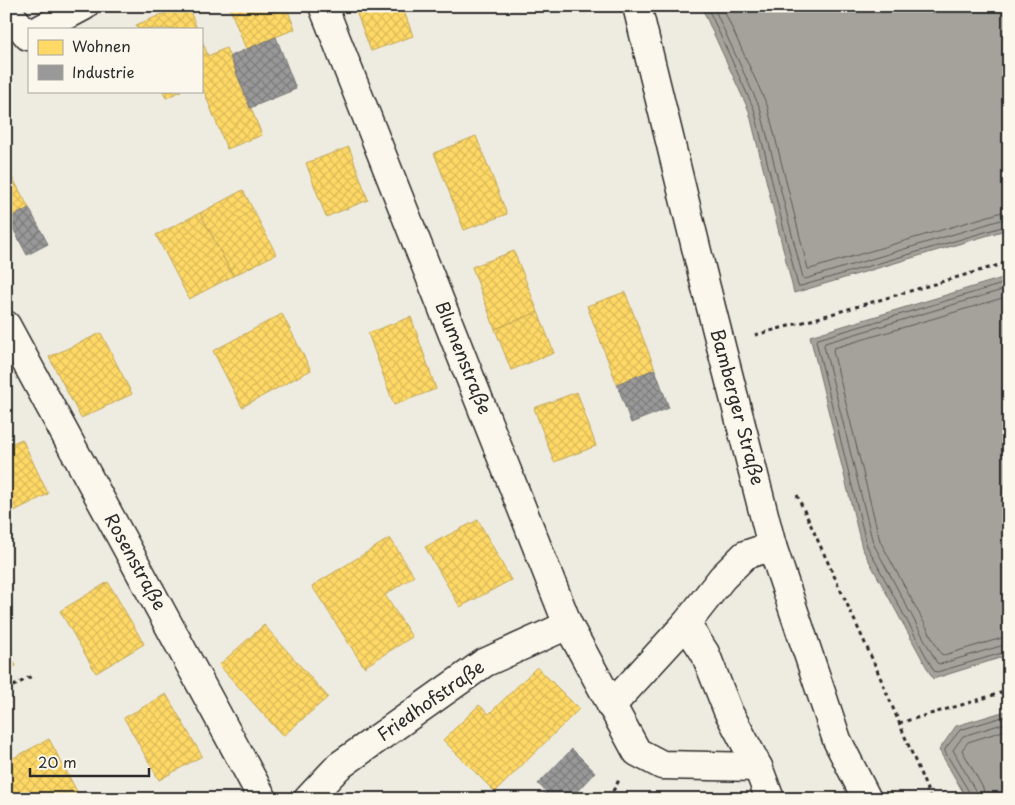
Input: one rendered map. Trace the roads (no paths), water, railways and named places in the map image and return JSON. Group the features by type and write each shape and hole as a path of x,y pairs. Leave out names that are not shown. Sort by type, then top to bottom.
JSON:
{"street":[{"path":"43,28 84,6"},
{"name":"Blumenstraße","path":"323,6 568,625 637,752 662,766 758,767"},
{"name":"Bamberger Straße","path":"637,6 772,546 837,740 867,799"},
{"path":"6,9 26,37"},
{"name":"Rosenstraße","path":"6,325 264,799"},
{"path":"611,706 686,624 722,578 745,555 772,546"},
{"path":"686,624 705,653 728,711 758,767 770,799"},
{"name":"Friedhofstraße","path":"308,799 339,766 484,663 568,625"}],"water":[{"path":"701,6 1009,6 1009,229 794,293 749,111"},
{"path":"1009,276 1009,655 933,679 862,548 810,336"},
{"path":"1009,710 1009,799 967,799 939,750 956,726"}]}
